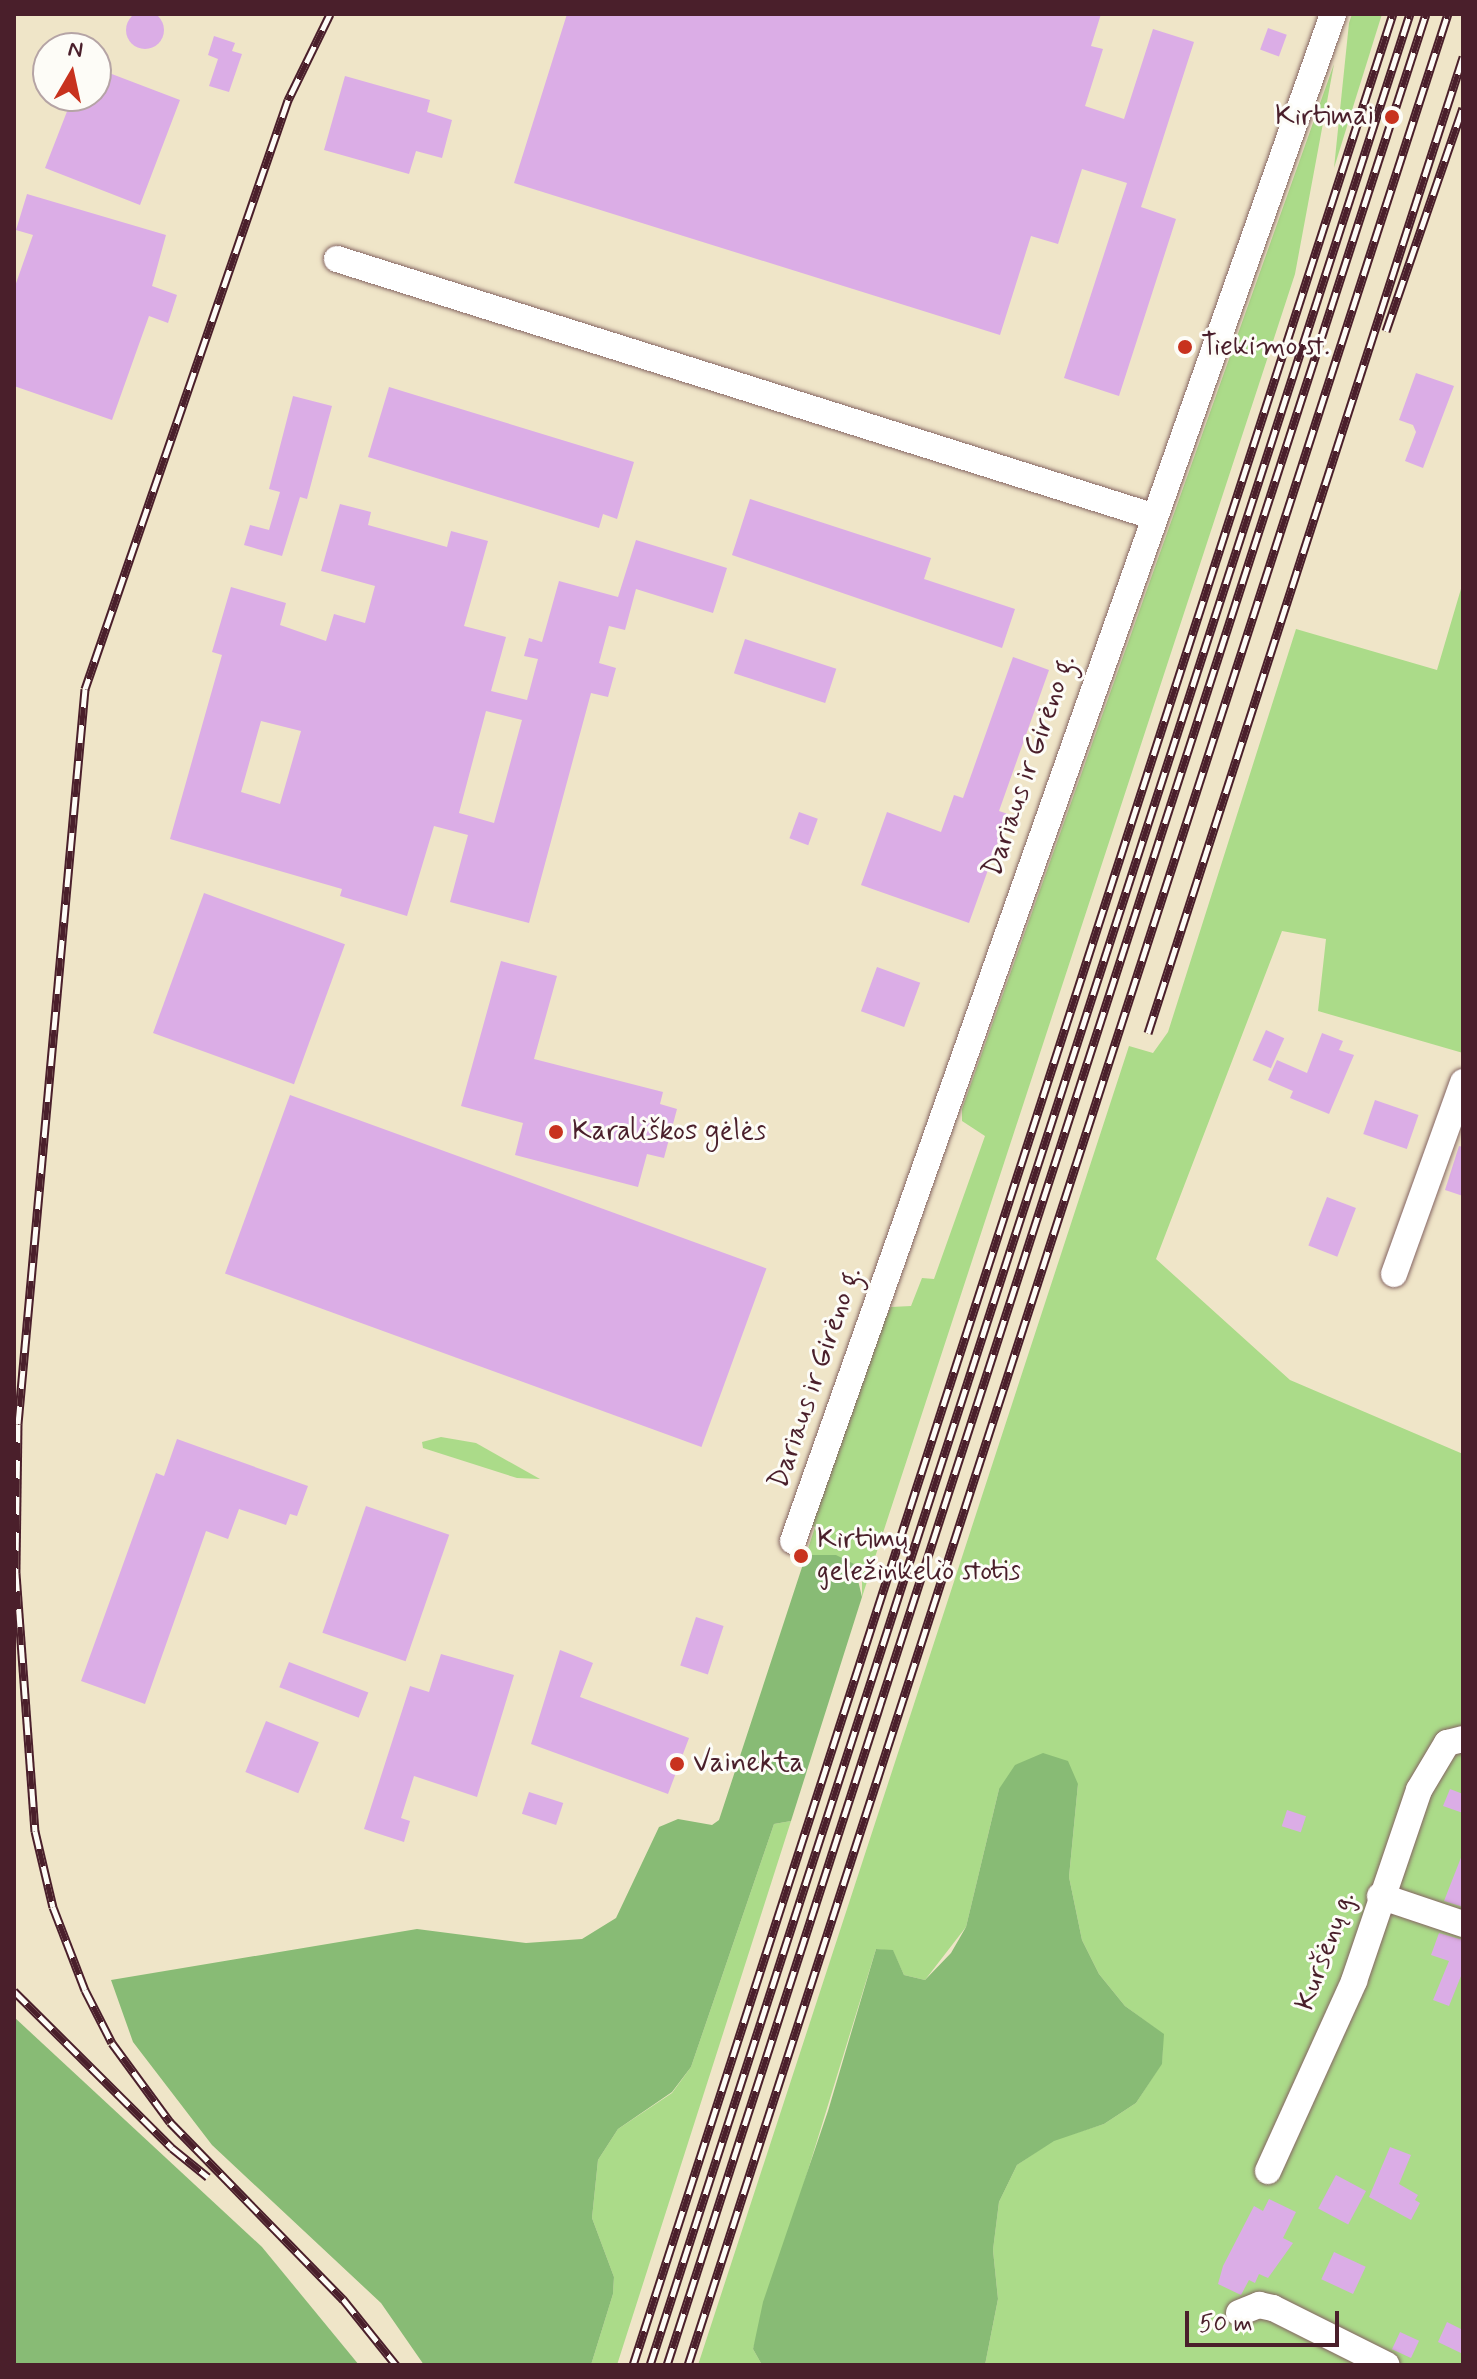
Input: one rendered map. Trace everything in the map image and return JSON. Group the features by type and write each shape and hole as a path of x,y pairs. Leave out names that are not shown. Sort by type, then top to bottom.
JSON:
{"street":[{"name":"Dariaus ir Girėno g.","path":"793,1541 1152,516 1333,14"},
{"path":"337,259 1152,516"},
{"path":"1394,1274 1463,1082"},
{"name":"Kuršėnų g.","path":"1268,2171 1354,1981 1380,1896 1419,1790 1452,1745"},
{"path":"1380,1896 1463,1924"},
{"path":"1239,2313 1259,2305 1273,2308 1387,2365"}],"green space":[{"path":"1352,14 1382,14 1334,168 1349,23"},
{"path":"1334,64 1295,274 862,1597 862,1579 806,1555 815,1527 811,1525 885,1318 891,1307 911,1306 922,1278 934,1279 985,1136 962,1121 962,1109"},
{"path":"1463,582 1463,1053 1318,1011 1326,939 1282,931 1156,1259 1290,1380 1463,1454 1463,2365 985,2365 998,2299 993,2250 999,2202 1017,2165 1054,2140 1104,2124 1136,2103 1162,2063 1163,2034 1125,2006 1099,1974 1082,1940 1069,1877 1078,1784 999,1789 966,1927 925,1980 904,1975 893,1951 876,1949 753,2349 762,2365 698,2365 1129,1046 1153,1053 1168,1032 1296,629 1437,670"},
{"path":"441,1437 476,1443 540,1479 517,1478 423,1448 422,1442"},
{"path":"806,1555 836,1555 854,1564 862,1597 791,1821 774,1824 691,2067 672,2092 618,2129 598,2160 592,2218 614,2277 613,2294 591,2365 424,2365 381,2303 212,2145 133,2042 111,1980 417,1929 526,1943 582,1939 616,1918 659,1827 678,1819 712,1825 719,1820"},
{"path":"1043,1753 1068,1761 1078,1784 1069,1877 1082,1940 1099,1974 1125,2006 1164,2034 1162,2064 1136,2103 1104,2124 1054,2141 1017,2165 999,2202 993,2250 998,2299 985,2365 762,2365 753,2349 763,2302 828,2111 876,1949 893,1950 904,1975 925,1980 951,1953 966,1927 999,1789 1015,1765"},
{"path":"791,1821 617,2365 591,2365 613,2294 614,2277 592,2218 598,2160 618,2129 672,2093 691,2067 774,1824"},
{"path":"14,2017 262,2247 359,2365 14,2365"}],"building":[{"path":"145,11 159,16 164,30 159,44 145,49 131,44 126,30 131,16"},
{"path":"567,14 1101,14 1091,46 1103,49 1085,106 1124,119 1153,29 1194,42 1141,207 1176,219 1119,396 1064,378 1127,183 1082,169 1058,244 1031,236 1000,335 514,183"},
{"path":"1268,28 1287,35 1279,56 1260,50"},
{"path":"214,36 235,43 232,51 242,54 229,92 209,86 218,59 208,55"},
{"path":"112,74 180,100 140,205 45,168 67,112 112,112"},
{"path":"345,76 430,100 427,112 452,120 442,158 416,151 409,174 324,150"},
{"path":"27,194 166,235 152,286 177,295 168,323 149,316 112,420 14,386 14,289 33,235 16,230"},
{"path":"1416,373 1454,386 1423,468 1405,461 1416,432 1413,425 1399,420"},
{"path":"389,387 634,462 617,519 603,514 599,528 368,457"},
{"path":"293,396 332,406 307,499 300,497 282,556 244,545 250,525 269,530 280,492 269,489"},
{"path":"750,499 931,558 924,579 1015,609 1002,648 732,555"},
{"path":"340,504 371,512 368,525 447,547 451,531 488,541 464,626 506,637 491,691 527,700 538,659 524,656 529,638 542,642 559,581 618,597 636,540 727,568 713,613 636,589 625,630 609,626 599,663 616,668 608,697 591,693 529,923 450,902 468,835 434,826 407,916 340,896 342,889 170,839 222,655 212,652 231,587 286,603 280,625 326,641 334,614 365,623 375,586 321,571","holes":["486,711 522,720 494,823 459,813","261,721 301,731 280,804 241,792"]},
{"path":"745,639 836,669 825,703 734,673"},
{"path":"1013,657 1049,670 999,811 1008,814 969,923 861,885 887,812 941,832 954,795 963,798"},
{"path":"799,812 818,819 808,845 789,838"},
{"path":"204,893 345,944 294,1084 153,1033"},
{"path":"501,961 557,976 534,1059 663,1092 660,1104 677,1109 664,1158 647,1154 638,1187 515,1155 523,1123 461,1106"},
{"path":"877,967 920,983 904,1027 861,1011"},
{"path":"1266,1030 1284,1038 1271,1068 1253,1060"},
{"path":"1322,1033 1343,1041 1339,1050 1354,1055 1329,1114 1290,1098 1293,1091 1268,1080 1277,1060 1307,1073"},
{"path":"290,1095 766,1268 701,1447 225,1274"},
{"path":"1375,1100 1418,1115 1407,1149 1363,1134"},
{"path":"1459,1146 1463,1147 1463,1196 1445,1190"},
{"path":"1327,1197 1356,1208 1337,1257 1308,1246"},
{"path":"177,1439 308,1486 297,1516 290,1514 286,1525 239,1509 228,1539 206,1531 145,1704 81,1681 156,1473 164,1476"},
{"path":"366,1506 449,1535 406,1661 322,1633"},
{"path":"696,1617 724,1626 708,1674 680,1666"},
{"path":"560,1650 593,1663 580,1697 689,1738 668,1794 531,1744"},
{"path":"441,1654 514,1675 477,1797 414,1776 401,1818 410,1821 404,1842 364,1829 410,1686 429,1692"},
{"path":"289,1662 368,1692 359,1718 279,1687"},
{"path":"266,1721 319,1742 298,1793 245,1772"},
{"path":"1450,1789 1463,1794 1463,1813 1443,1806"},
{"path":"529,1792 563,1803 556,1825 522,1814"},
{"path":"1287,1810 1306,1816 1301,1832 1282,1826"},
{"path":"1463,1855 1463,1907 1444,1901"},
{"path":"1439,1933 1463,1940 1463,1971 1449,2006 1433,2000 1449,1961 1431,1955"},
{"path":"1390,2147 1411,2155 1399,2184 1418,2195 1415,2200 1420,2203 1411,2220 1369,2197"},
{"path":"1336,2175 1366,2191 1348,2225 1318,2209"},
{"path":"1269,2199 1296,2212 1283,2238 1293,2243 1268,2278 1259,2274 1255,2283 1249,2280 1241,2295 1218,2284 1223,2266 1254,2206 1263,2211"},
{"path":"1334,2252 1366,2267 1353,2294 1321,2279"},
{"path":"1447,2322 1463,2330 1463,2354 1438,2342"},
{"path":"1400,2332 1419,2341 1411,2358 1392,2349"}],"railway":[{"path":"330,14 288,100 85,689 18,1424 16,1573 35,1831 53,1907 85,1990 112,2043 170,2122 343,2299 396,2365"},
{"path":"633,2365 1393,14"},
{"path":"650,2365 1410,14"},
{"path":"667,2365 1426,14"},
{"path":"688,2365 1448,14"},
{"path":"1148,1033 1463,57"},
{"path":"1386,331 1463,108"},
{"path":"14,1991 172,2148 208,2177"}],"place":[{"name":"Kirtimai","path":"1392,117"},
{"name":"Tiekimo st.","path":"1185,347"},
{"name":"Karališkos gėlės","path":"556,1132"},
{"name":"Kirtimų geležinkelio stotis","path":"801,1556"},
{"name":"Vainekta","path":"677,1764"}]}
